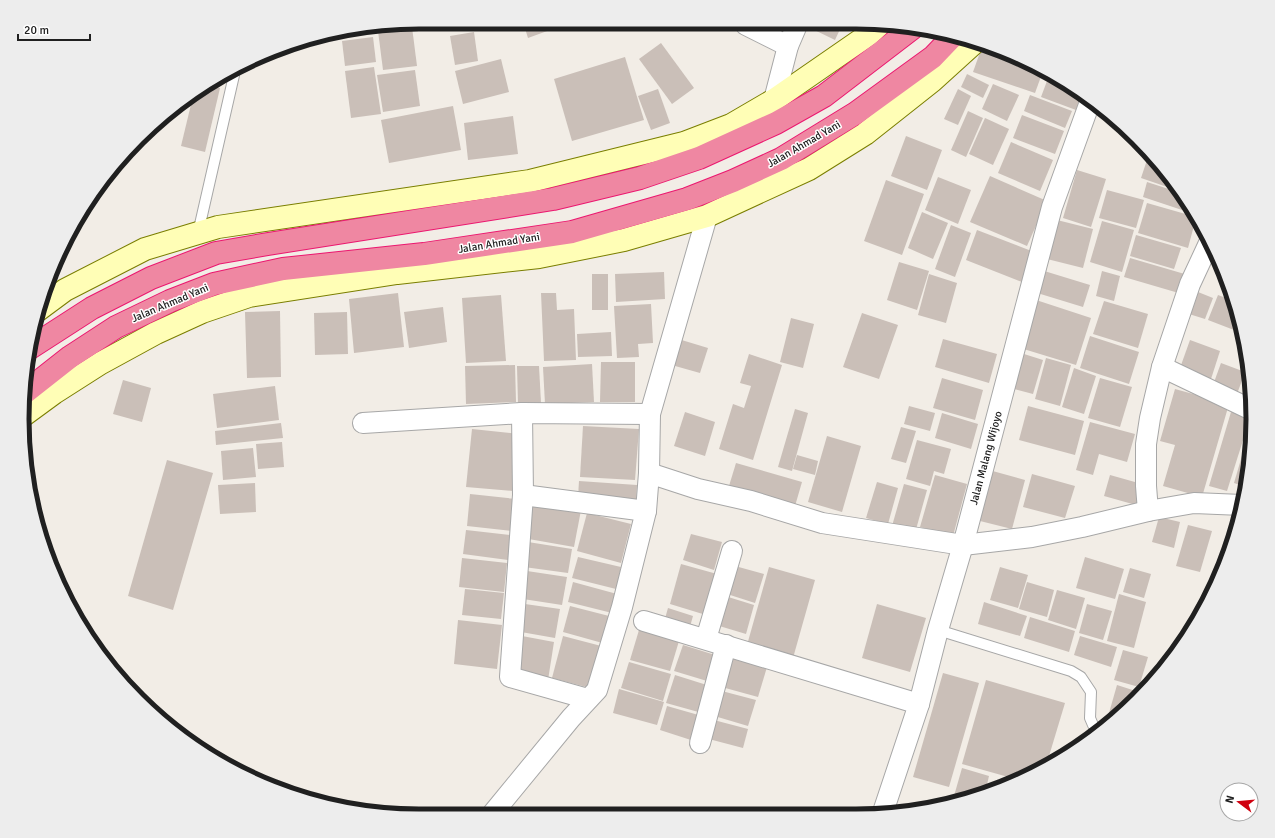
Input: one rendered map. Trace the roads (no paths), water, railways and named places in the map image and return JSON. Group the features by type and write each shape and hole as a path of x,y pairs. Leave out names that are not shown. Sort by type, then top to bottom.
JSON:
{"highway":[{"path":"36,344 98,304 151,278 216,253 276,242 554,199 640,178 699,158 776,123 824,96 907,32"},
{"name":"Jalan Ahmad Yani","path":"30,388 70,357 116,327 170,301 214,284 283,269 424,254 572,232 687,199 733,181 781,159 856,113 933,57 949,40"}],"street":[{"path":"754,29 788,46"},
{"path":"774,100 788,46 796,29"},
{"path":"47,303 65,290 144,249 218,227 530,181 684,143 731,125 774,100 874,30"},
{"path":"29,411 54,393 101,363 156,333 202,312 249,296 397,273 539,257 624,240 707,216 809,169 865,134 932,81 970,46"},
{"name":"Jalan Malang Wijoyo","path":"884,808 919,704 938,630 963,545 1052,207 1088,107"},
{"path":"495,809 571,718 597,690 622,607 646,511 649,473 650,414 682,309 707,216"},
{"path":"1148,511 1146,486 1146,444 1150,418 1162,367 1190,284 1207,248"},
{"path":"1162,367 1246,407"},
{"path":"363,423 522,413 650,414"},
{"path":"522,413 523,495 510,677 586,701"},
{"path":"649,473 698,489 750,501 822,523 963,545 1039,536 1148,511 1194,504 1237,505"},
{"path":"523,495 646,511"},
{"path":"706,639 732,551"},
{"path":"644,621 919,704"},
{"path":"700,743 726,645"}],"lane":[{"path":"198,233 234,76"},
{"path":"938,630 1071,671 1081,677 1091,692 1090,718 1095,727"}]}
